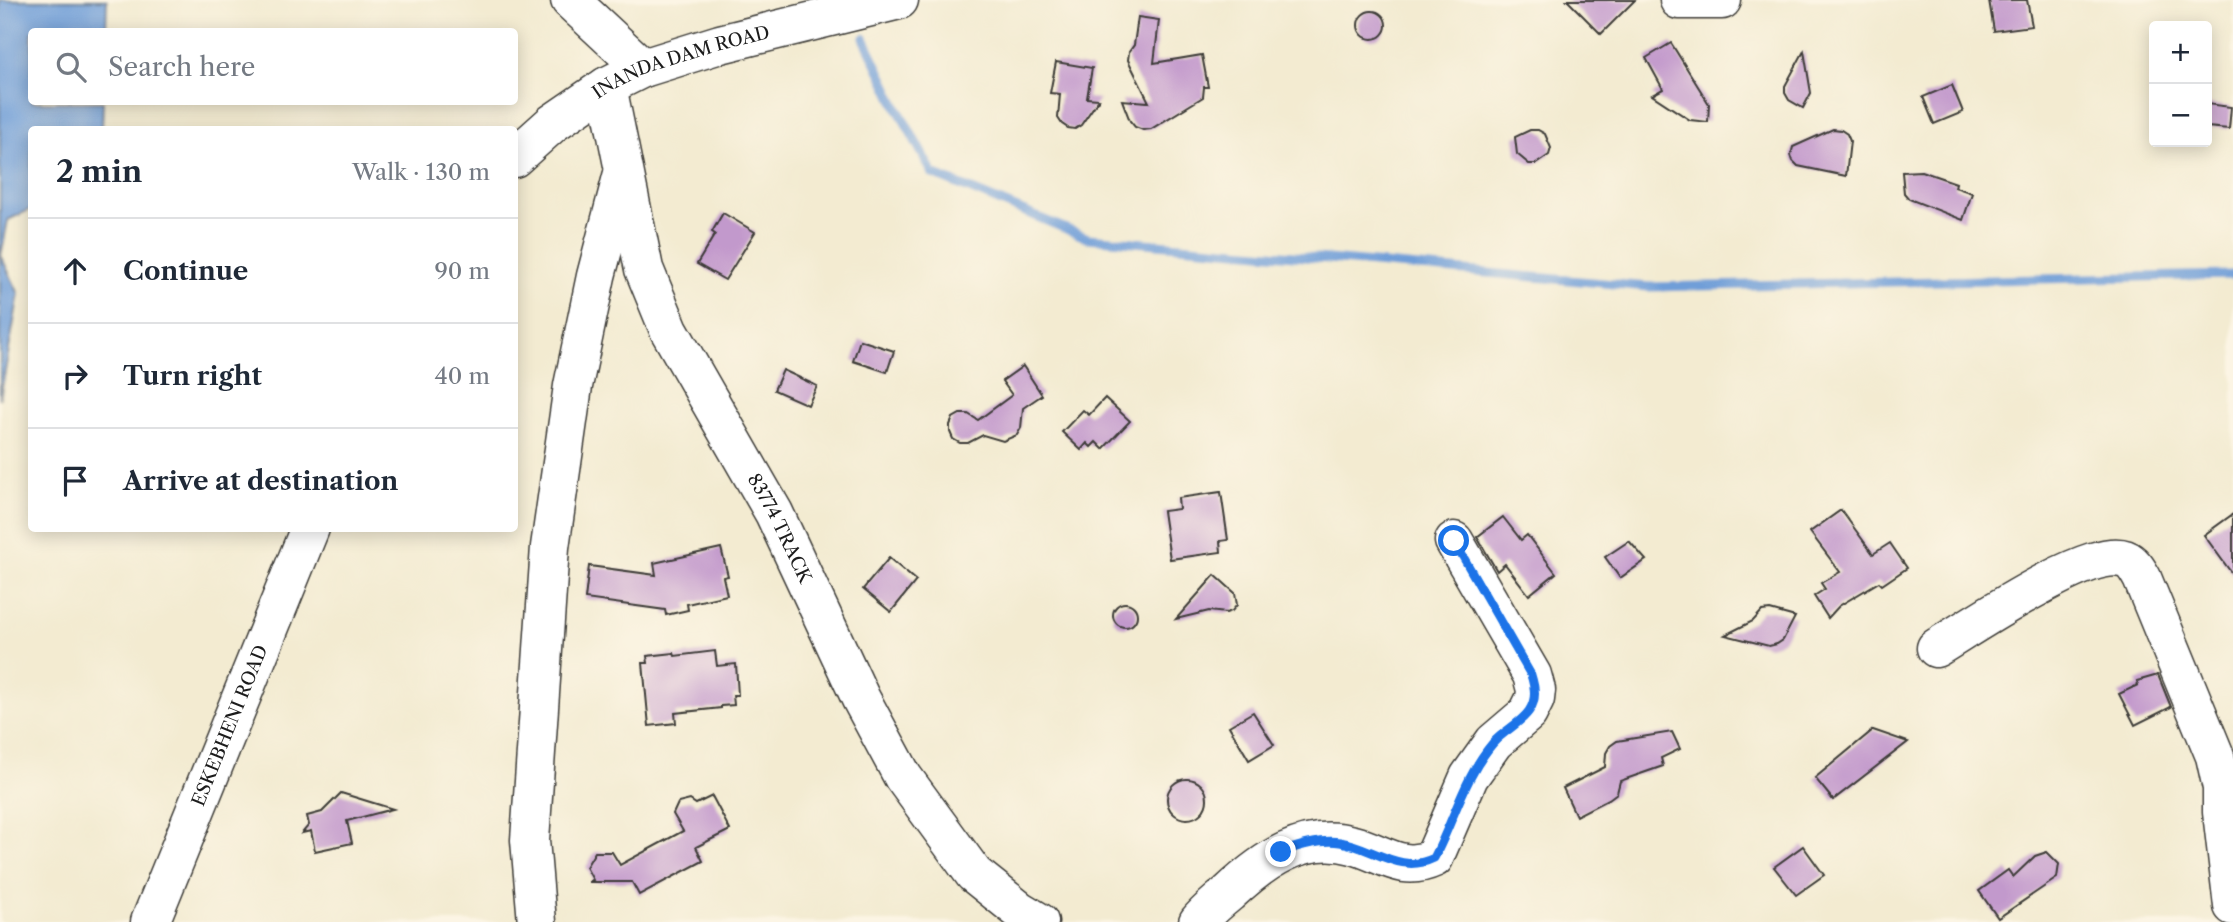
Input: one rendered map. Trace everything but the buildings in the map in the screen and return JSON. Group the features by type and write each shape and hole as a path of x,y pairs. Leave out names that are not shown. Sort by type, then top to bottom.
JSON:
{"street":[{"path":"570,0 643,68"},
{"name":"INANDA DAM ROAD","path":"518,154 553,123 607,86 643,68 720,44 899,0"},
{"path":"1679,0 1722,0"},
{"name":"83774 TRACK","path":"607,86 644,269 669,330 774,513 861,699 903,777 974,874 1027,918"},
{"path":"537,922 530,840 550,547 573,386 596,276 624,168"},
{"name":"ESKEBHENI ROAD","path":"150,922 308,532"},
{"path":"1198,922 1252,872 1281,852 1307,844 1337,841 1408,865 1434,858 1469,777 1494,742 1528,713 1536,690 1531,675 1454,541"},
{"path":"1936,648 2043,584 2091,561 2109,557 2125,559 2135,566 2143,578 2215,756 2233,906"},
{"path":"2228,922 2233,921"}],"water":[{"path":"0,0 107,0 106,28 28,28 28,105 103,105 102,126 28,126 28,210 8,220 1,256 19,294 0,399"}],"waterway":[{"path":"864,38 933,174 1088,238 1649,287 2233,275"}],"route":[{"path":"1281,852 1307,844 1337,841 1356,845 1408,865 1434,858 1469,777 1494,742 1528,713 1536,690 1531,675 1454,541"}]}
